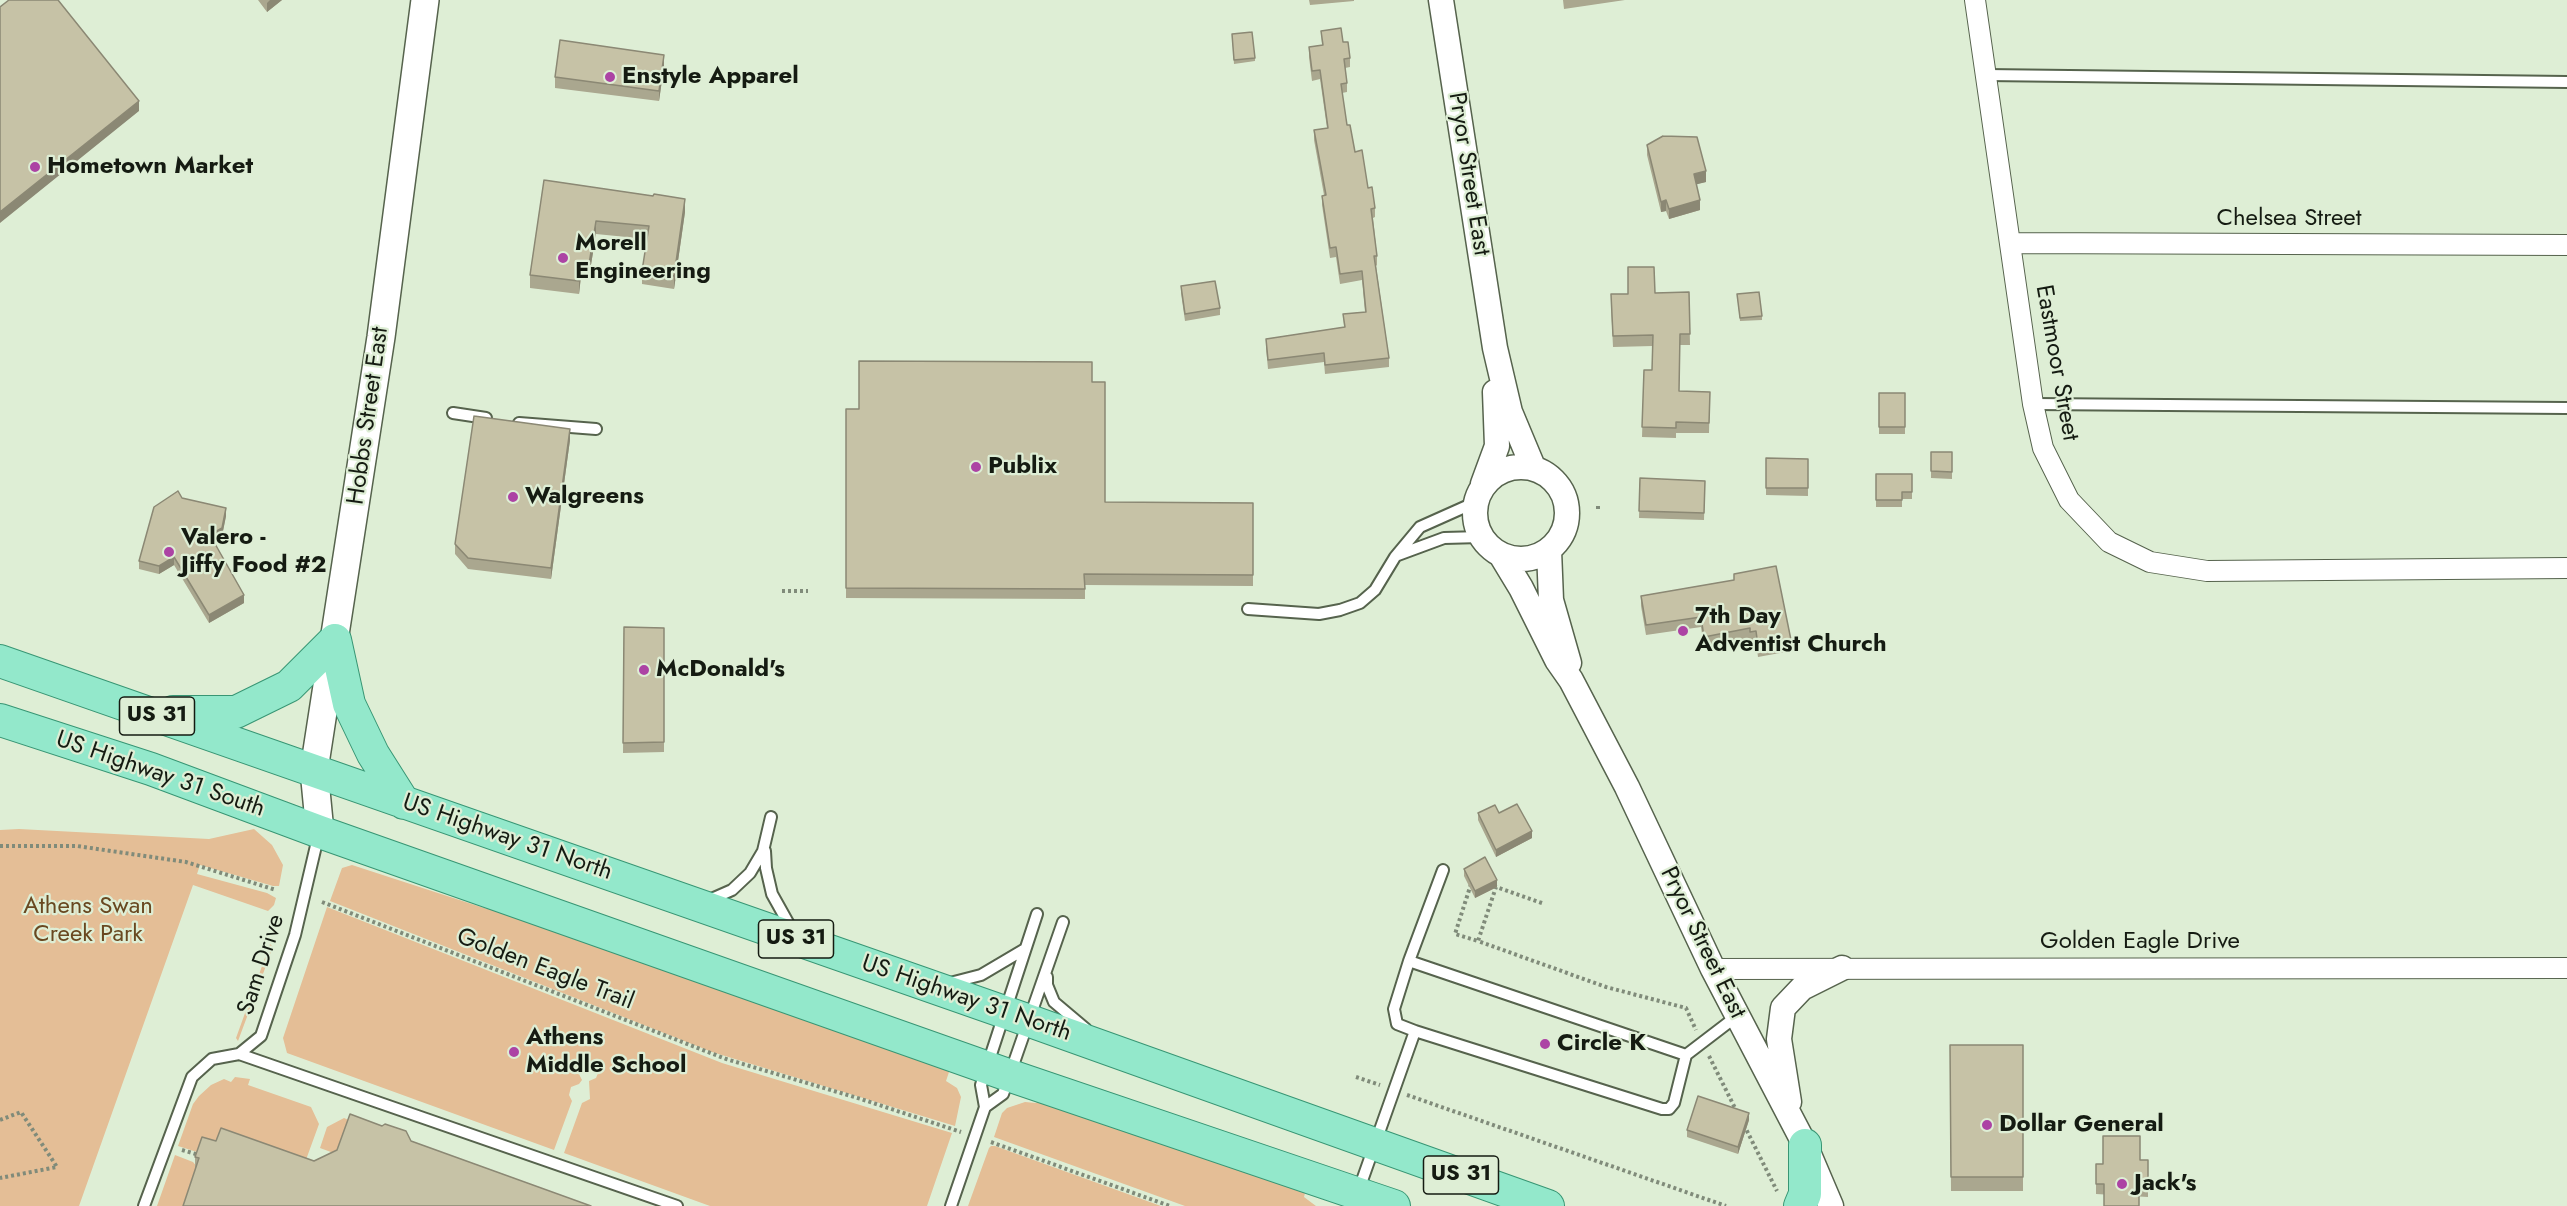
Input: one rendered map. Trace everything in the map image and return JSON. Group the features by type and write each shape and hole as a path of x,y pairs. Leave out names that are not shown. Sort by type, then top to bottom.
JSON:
{"main road":[{"name":"Hobbs Street East","path":"320,832 315,770 384,315 425,0"},
{"path":"147,712 236,712 289,686 335,640"},
{"path":"335,640 350,704 373,754 404,802"},
{"name":"US 31","path":"0,661 315,770"},
{"name":"US Highway 31 South","path":"0,720 151,769 320,832"},
{"name":"US Highway 31 North","path":"315,770 1017,1016 1548,1206"},
{"name":"US 31","path":"320,832 1355,1200 1394,1206"},
{"path":"1790,1200 1805,1194 1798,1132"}],"street":[{"name":"Pryor Street East","path":"1441,0 1495,348 1510,412 1533,467"},
{"name":"Eastmoor Street","path":"1975,0 2033,404 2043,448 2069,500 2109,542 2150,562 2207,571 2567,568"},
{"name":"Chelsea Street","path":"2010,243 2567,245"},
{"name":"Pryor Street East","path":"1479,495 1497,446 1495,348"},
{"path":"1518,466 1533,467 1545,472 1555,481 1567,504 1564,530 1549,550 1526,559 1501,555 1481,537 1475,520 1479,495 1491,476 1504,469 1518,466"},
{"name":"Pryor Street East","path":"1549,550 1551,600 1569,655 1571,680"},
{"name":"Pryor Street East","path":"1501,555 1521,588 1557,660 1571,680 1627,787 1713,969 1798,1132 1831,1206"},
{"path":"1798,1132 1779,1039 1783,1008 1802,988 1842,968"},
{"name":"Golden Eagle Drive","path":"1713,969 2567,968"}],"lane":[{"path":"1986,75 2567,82"},
{"path":"2033,404 2567,408"},
{"path":"453,413 498,420 596,429"},
{"path":"1248,609 1319,614 1360,603 1375,590 1395,557 1420,527 1479,495"},
{"path":"1395,557 1444,538 1481,537"},
{"path":"695,904 721,896 741,883 758,862 771,817"},
{"name":"Sam Drive","path":"144,1206 192,1077 212,1059 239,1054 261,1036 295,935 320,832"},
{"path":"766,838 766,868 772,894 784,919 801,941"},
{"path":"1443,870 1394,1009 1397,1024 1662,1109 1669,1109 1674,1103 1686,1055 1737,1016"},
{"path":"985,1107 1004,1094 999,1072 1017,1016 1025,950 1037,914"},
{"path":"1063,922 1048,969 1047,985 1054,1002 1066,1014 1117,1052"},
{"path":"928,986 956,983 981,975 1025,950"},
{"path":"1410,961 1686,1055"},
{"path":"951,1206 985,1107 981,1085 999,1072 1017,1016 1048,969"},
{"path":"1355,1200 1415,1031"},
{"path":"239,1054 677,1206"}],"path":[{"path":"782,591 808,591"},
{"path":"0,846 77,846 186,862 276,890"},
{"path":"1480,882 1472,879 1455,934 1606,987 1686,1008 1738,1113"},
{"path":"1488,884 1542,903"},
{"path":"1478,941 1496,887"},
{"name":"Golden Eagle Trail","path":"322,902 726,1059 962,1132"},
{"path":"1356,1077 1726,1206"},
{"path":"0,1120 21,1112 57,1167 0,1178"},
{"path":"1743,1124 1790,1200"},
{"path":"991,1142 1170,1206"},
{"path":"190,1153 199,1155"}],"green space":[{"name":"Athens Swan Creek Park","path":"19,829 209,839 254,829 272,845 283,865 279,886 273,886 200,865 197,874 267,893 276,898 274,905 268,911 193,885 79,1206 0,1206 0,830"},
{"path":"352,865 484,908 527,917 952,1063 946,1081 957,1088 961,1097 955,1126 712,1052 330,901 342,868"},
{"path":"327,907 722,1063 952,1133 927,1206 710,1206 564,1153 582,1103 590,1099 589,1081 596,1078 598,1073 591,1063 581,1068 579,1074 582,1080 571,1087 569,1095 572,1101 554,1150 287,1053 283,1038"},
{"path":"270,944 273,947 238,1041 236,1038"},
{"path":"235,1077 250,1079 248,1085 311,1107 319,1124 303,1168 200,1153 178,1146 193,1104 199,1096 211,1085 224,1079 231,1082"},
{"path":"1043,1097 1306,1189 1304,1197 1316,1206 1185,1206 994,1137 1002,1113 1007,1108 1025,1102 1036,1103"},
{"path":"344,1118 351,1121 339,1155 320,1148 327,1127"},
{"path":"991,1146 995,1146 1161,1206 968,1206"},
{"path":"175,1155 193,1162 199,1169 186,1206 157,1206"}],"building":[{"name":"Hometown Market","path":"9,0 58,0 139,101 0,212 0,7"},
{"path":"1341,28 1343,42 1348,42 1350,58 1344,59 1347,83 1341,84 1347,125 1350,125 1355,152 1362,150 1368,188 1372,187 1375,208 1371,209 1377,256 1374,256 1389,358 1325,365 1324,353 1268,360 1266,339 1345,327 1343,314 1366,312 1362,271 1340,274 1336,247 1330,248 1322,196 1326,195 1314,130 1328,128 1320,70 1312,71 1309,47 1323,45 1321,31"},
{"path":"1252,32 1255,58 1234,60 1232,34"},
{"name":"Enstyle Apparel","path":"560,40 664,55 659,91 555,77"},
{"path":"1663,136 1697,137 1706,171 1694,174 1700,200 1669,209 1666,200 1661,202 1647,145"},
{"path":"544,180 685,199 674,276 642,271 649,226 596,221 589,264 581,263 579,281 530,275"},
{"path":"1628,267 1654,267 1655,293 1689,292 1690,334 1680,334 1679,391 1710,392 1709,423 1676,422 1676,428 1642,427 1644,370 1652,370 1653,335 1613,336 1611,294 1628,294"},
{"path":"1215,281 1220,308 1185,314 1181,286"},
{"path":"1759,292 1762,316 1740,318 1737,294"},
{"name":"Publix","path":"859,361 1092,362 1092,382 1105,382 1105,502 1253,503 1253,575 1084,574 1085,589 846,588 846,409 859,409"},
{"path":"1879,393 1905,393 1905,427 1879,427"},
{"name":"Walgreens","path":"474,416 570,429 551,568 468,558 455,544"},
{"path":"1931,452 1952,452 1952,472 1931,471"},
{"path":"1766,458 1808,459 1808,488 1766,488"},
{"path":"1876,474 1912,474 1912,492 1902,492 1902,500 1876,500"},
{"path":"1640,478 1705,481 1704,513 1639,511"},
{"path":"178,491 182,498 226,508 222,528 210,535 244,595 209,615 174,557 159,566 139,561 154,507"},
{"path":"1776,566 1791,640 1758,646 1756,631 1750,632 1750,628 1704,637 1701,617 1646,625 1641,596 1734,580 1734,574"},
{"name":"McDonald's","path":"624,627 664,628 664,742 623,743"},
{"path":"1517,804 1532,831 1496,850 1478,813 1495,805 1499,813"},
{"path":"1485,857 1497,880 1475,891 1464,869"},
{"name":"Dollar General","path":"1950,1045 2023,1045 2023,1177 1951,1177"},
{"path":"1698,1096 1749,1113 1738,1147 1687,1130"},
{"path":"350,1114 382,1126 385,1124 406,1131 411,1141 591,1206 183,1206 199,1158 195,1157 202,1137 216,1141 221,1128 314,1161 337,1150"},
{"name":"Jack's","path":"2103,1136 2140,1136 2140,1160 2148,1160 2148,1186 2139,1187 2139,1206 2104,1206 2104,1184 2096,1184 2096,1164 2103,1164"}],"place":[{"name":"Enstyle Apparel","path":"610,77"},
{"name":"Hometown Market","path":"35,167"},
{"name":"Morell Engineering","path":"563,258"},
{"name":"Publix","path":"976,467"},
{"name":"Walgreens","path":"513,497"},
{"name":"Valero - Jiffy Food #2","path":"169,552"},
{"name":"7th Day Adventist Church","path":"1683,631"},
{"name":"McDonald's","path":"644,670"},
{"name":"Circle K","path":"1545,1044"},
{"name":"Athens Middle School","path":"514,1052"},
{"name":"Dollar General","path":"1987,1125"},
{"name":"Jack's","path":"2122,1184"}]}
